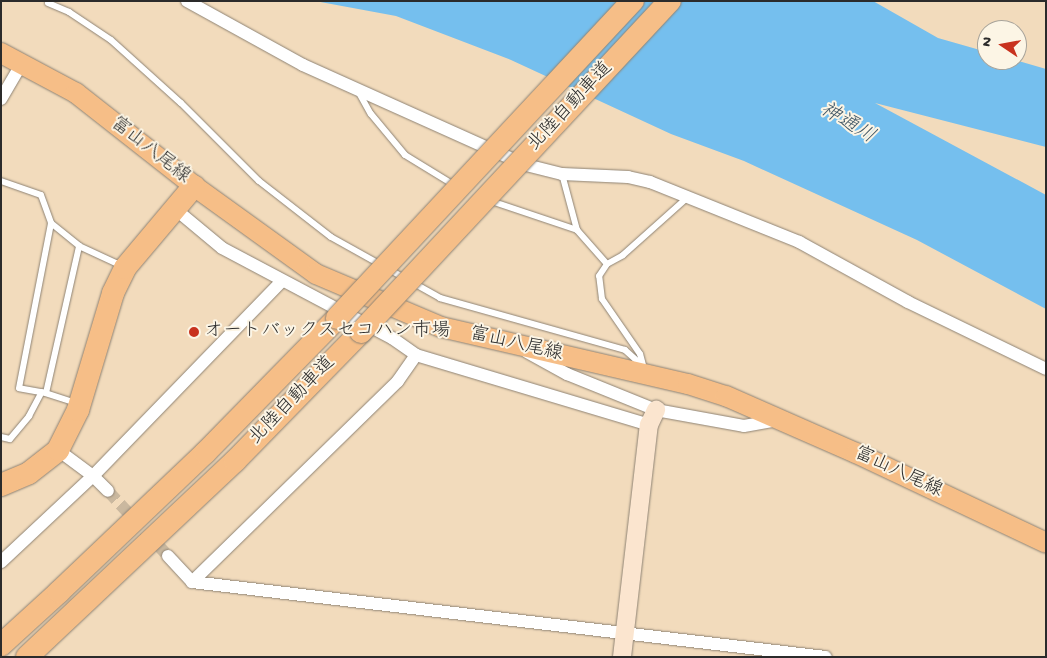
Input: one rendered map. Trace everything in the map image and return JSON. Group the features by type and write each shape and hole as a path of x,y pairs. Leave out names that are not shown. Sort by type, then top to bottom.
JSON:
{"highway":[{"name":"北陸自動車道","path":"1,645 205,452 337,318 633,1"},
{"name":"北陸自動車道","path":"27,657 88,602 235,461 361,332 670,1"},
{"path":"1,485 29,473 58,450 78,410 113,293 125,268 194,186"}],"main road":[{"name":"富山八尾線","path":"1,53 76,93 194,186 316,274 441,327 512,344 646,371 726,396 856,453 1046,543"}],"street":[{"path":"187,1 303,65 526,165 562,174 628,177 650,182 689,196 799,242 917,306 1046,369"},
{"path":"1,99 22,63"},
{"path":"174,208 222,248 392,338 416,356 652,417 744,426 778,420"},
{"path":"1,562 92,476 282,281"},
{"path":"512,344 652,417"},
{"path":"192,582 398,381 416,356"},
{"path":"622,657 652,417"},
{"path":"58,450 108,491"},
{"path":"168,556 192,582 826,657"}],"lane":[{"path":"48,3 69,12 111,40 182,103 259,181 331,237 440,298 625,350 646,371"},
{"path":"356,89 371,114 405,155 468,193"},
{"path":"562,174 577,230 606,264"},
{"path":"1,181 41,195 51,223 19,388 44,392 73,402"},
{"path":"477,196 577,230"},
{"path":"646,371 640,354 602,300 599,276 606,264 623,255 689,196"},
{"path":"51,223 79,246 125,268"},
{"path":"1,437 10,439 29,416 44,392 79,246"}],"water":[{"name":"神通川","path":"315,1 873,1 938,38 977,49 977,70 1027,70 1027,63 1046,69 1046,147 875,103 1046,195 1046,309 917,240 744,161 671,134 511,60 396,16"}],"tunnel":[{"path":"108,491 168,556"}],"place":[{"name":"オートバックスセコハン市場","path":"194,332"}]}
